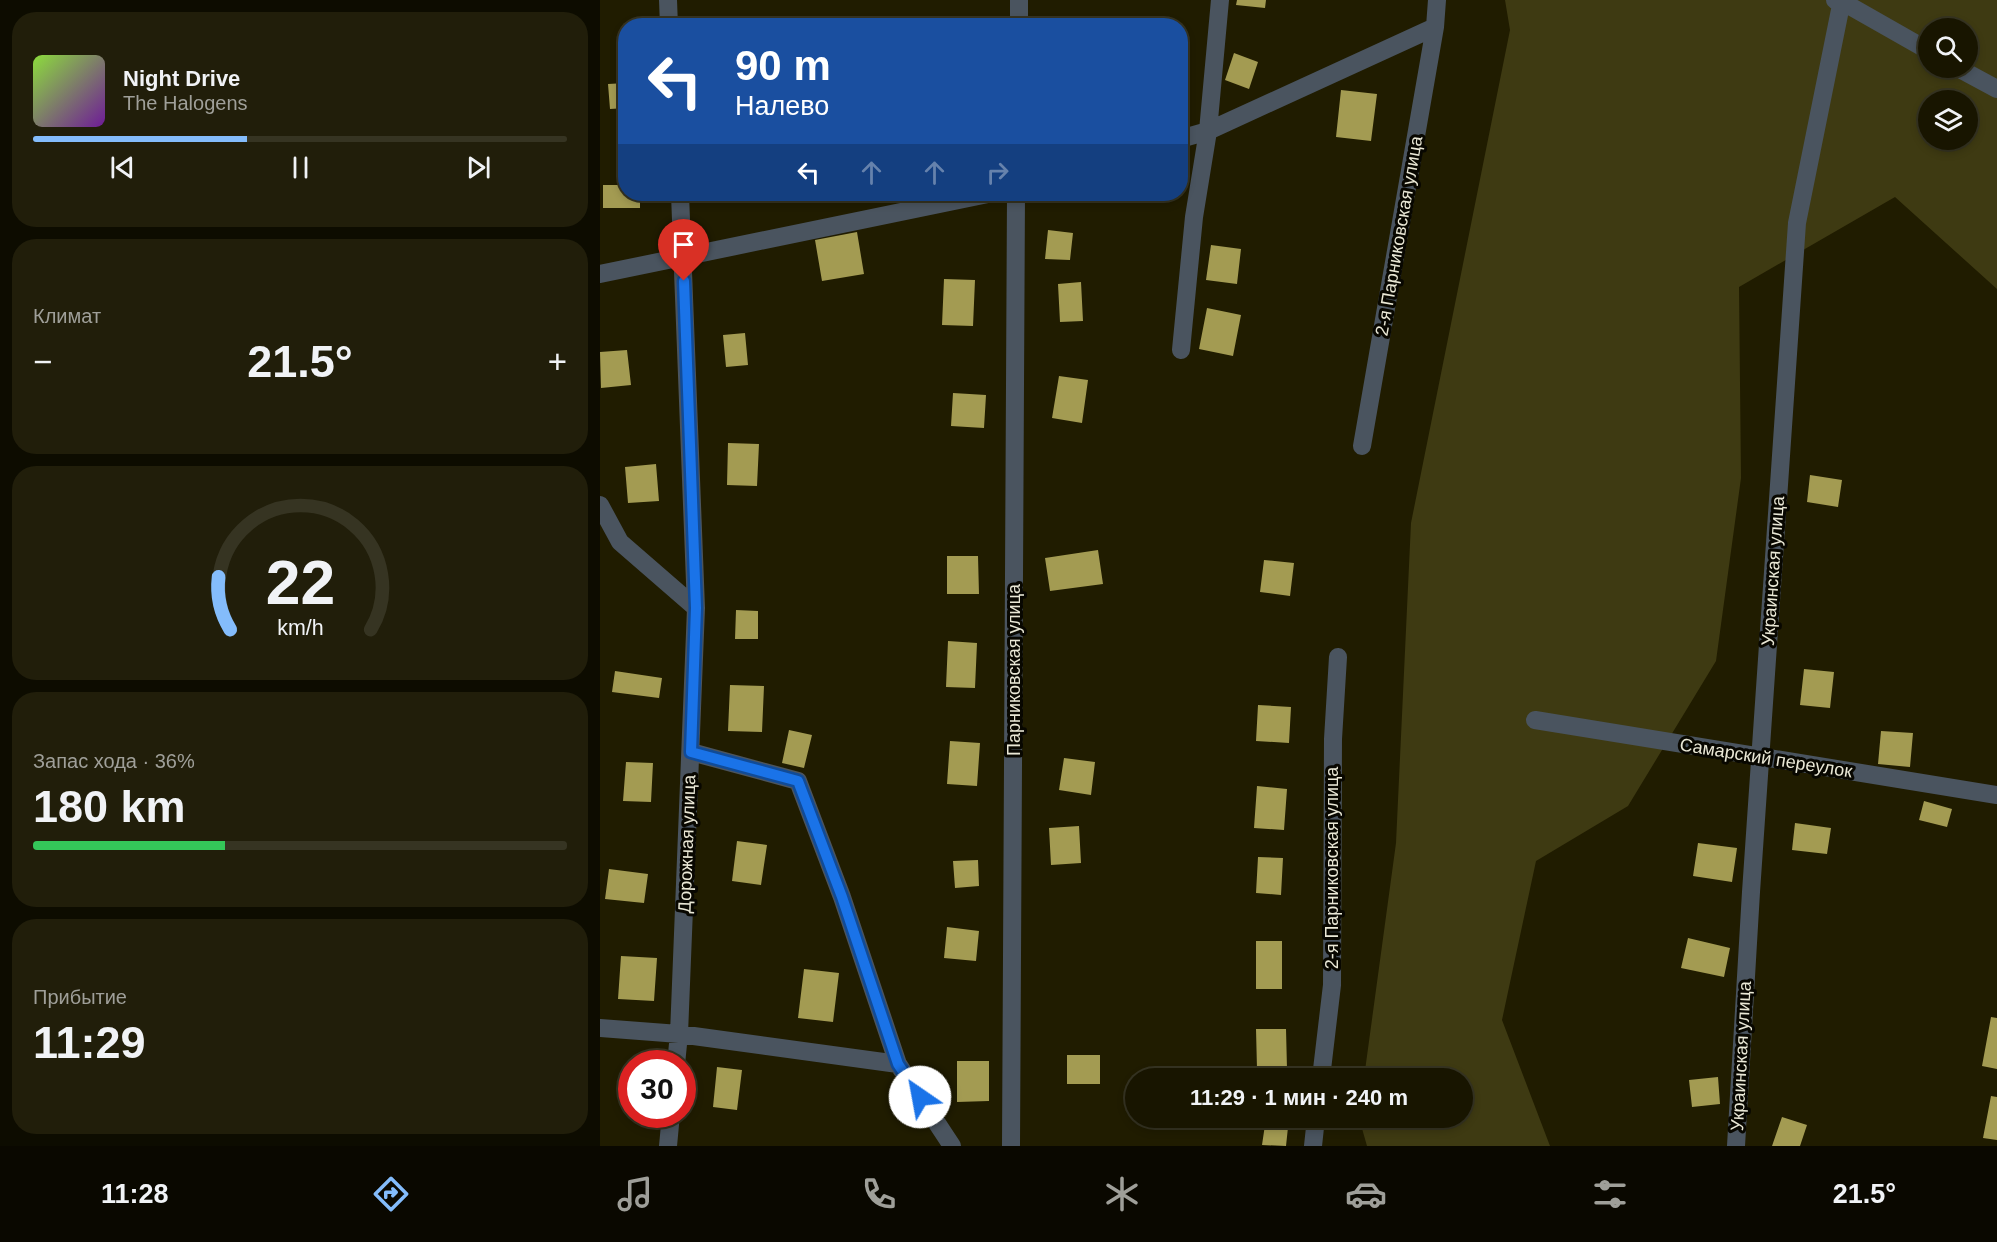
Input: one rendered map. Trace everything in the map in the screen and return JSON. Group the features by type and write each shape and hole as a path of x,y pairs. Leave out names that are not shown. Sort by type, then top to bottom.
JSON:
{"street":[{"path":"668,0 669,18"},
{"path":"1019,0 1019,18"},
{"path":"1181,350 1194,217 1208,131 1220,0"},
{"name":"2-я Парниковская улица","path":"1362,446 1435,27 1437,0"},
{"path":"1840,0 1918,45"},
{"name":"Украинская улица","path":"1736,1146 1797,224 1840,0"},
{"path":"1188,137 1208,131 1435,27"},
{"path":"1977,78 1997,89"},
{"name":"Дорожная улица","path":"677,1050 696,608 680,201"},
{"path":"600,274 955,201"},
{"name":"Парниковская улица","path":"1011,1146 1016,201"},
{"path":"600,505 620,542 696,608"},
{"name":"2-я Парниковская улица","path":"1322,1068 1332,985 1333,739 1338,657"},
{"name":"Самарский переулок","path":"1535,720 1997,795"},
{"path":"691,752 798,781 842,897 898,1064 952,1146"},
{"path":"600,1028 679,1034 898,1064"},
{"path":"668,1146 670,1128"},
{"path":"1313,1146 1315,1128"}],"shaded area":[{"path":"1505,0 1997,0 1997,289 1895,197 1739,287 1741,478 1716,661 1628,806 1536,861 1502,1020 1550,1146 1367,1146 1362,1128 1473,1128 1473,1068 1365,1068 1396,843 1411,523 1510,30"}],"building":[{"path":"1237,0 1266,0 1265,8 1236,5"},
{"path":"1234,53 1258,62 1249,89 1225,80"},
{"path":"618,83 618,108 610,109 608,84"},
{"path":"1341,90 1377,94 1371,141 1336,137"},
{"path":"603,185 618,185 618,201 640,201 640,208 603,208"},
{"path":"1048,230 1073,233 1070,260 1045,259"},
{"path":"857,232 864,274 822,281 815,240"},
{"path":"1211,245 1241,249 1237,284 1206,280"},
{"path":"944,279 975,280 973,326 942,325"},
{"path":"1081,282 1083,321 1060,322 1058,284"},
{"path":"1207,308 1241,315 1233,356 1199,349"},
{"path":"745,333 748,365 726,367 723,335"},
{"path":"627,350 631,385 601,388 600,352"},
{"path":"1059,376 1088,380 1082,423 1052,418"},
{"path":"953,393 986,395 984,428 951,426"},
{"path":"728,443 759,444 757,486 727,485"},
{"path":"656,464 659,501 628,503 625,467"},
{"path":"1810,475 1842,480 1838,507 1807,502"},
{"path":"1098,550 1103,584 1050,591 1045,558"},
{"path":"947,556 978,556 979,594 947,594"},
{"path":"1264,560 1294,563 1290,596 1260,592"},
{"path":"736,610 758,611 758,639 735,639"},
{"path":"948,641 977,643 975,688 946,687"},
{"path":"1804,669 1834,672 1830,708 1800,705"},
{"path":"615,671 662,678 659,698 612,692"},
{"path":"730,685 764,686 762,732 728,731"},
{"path":"1258,705 1291,707 1289,743 1256,741"},
{"path":"789,730 812,735 804,768 782,763"},
{"path":"1881,731 1913,733 1910,767 1878,764"},
{"path":"950,741 980,743 977,786 947,784"},
{"path":"1064,758 1095,762 1091,795 1059,790"},
{"path":"626,762 653,763 651,802 623,801"},
{"path":"1257,786 1287,789 1284,830 1254,828"},
{"path":"1924,801 1952,809 1947,827 1919,820"},
{"path":"1795,823 1831,828 1827,854 1792,850"},
{"path":"1079,826 1081,863 1051,865 1049,828"},
{"path":"737,841 767,845 761,885 732,881"},
{"path":"1698,843 1737,848 1732,882 1693,876"},
{"path":"1258,857 1283,858 1281,895 1256,893"},
{"path":"978,860 979,886 955,888 953,861"},
{"path":"609,869 648,874 644,903 605,899"},
{"path":"947,927 979,931 976,961 944,958"},
{"path":"1688,938 1730,948 1724,977 1681,968"},
{"path":"1256,941 1282,941 1282,989 1256,989"},
{"path":"621,956 657,958 654,1001 618,999"},
{"path":"804,969 839,973 833,1022 798,1018"},
{"path":"1991,1017 1997,1018 1997,1069 1982,1066"},
{"path":"1256,1029 1286,1029 1287,1068 1257,1068"},
{"path":"1067,1055 1100,1055 1100,1084 1067,1084"},
{"path":"957,1061 989,1061 989,1101 957,1102"},
{"path":"717,1067 742,1070 737,1110 713,1107"},
{"path":"1718,1077 1720,1104 1692,1107 1689,1080"},
{"path":"1991,1096 1997,1097 1997,1140 1983,1138"},
{"path":"1782,1117 1807,1125 1800,1146 1772,1146"},
{"path":"1265,1128 1288,1128 1286,1146 1262,1145"}],"route":[{"path":"684,281 696,608 691,752 798,781 842,897 898,1064 920,1097"}]}
